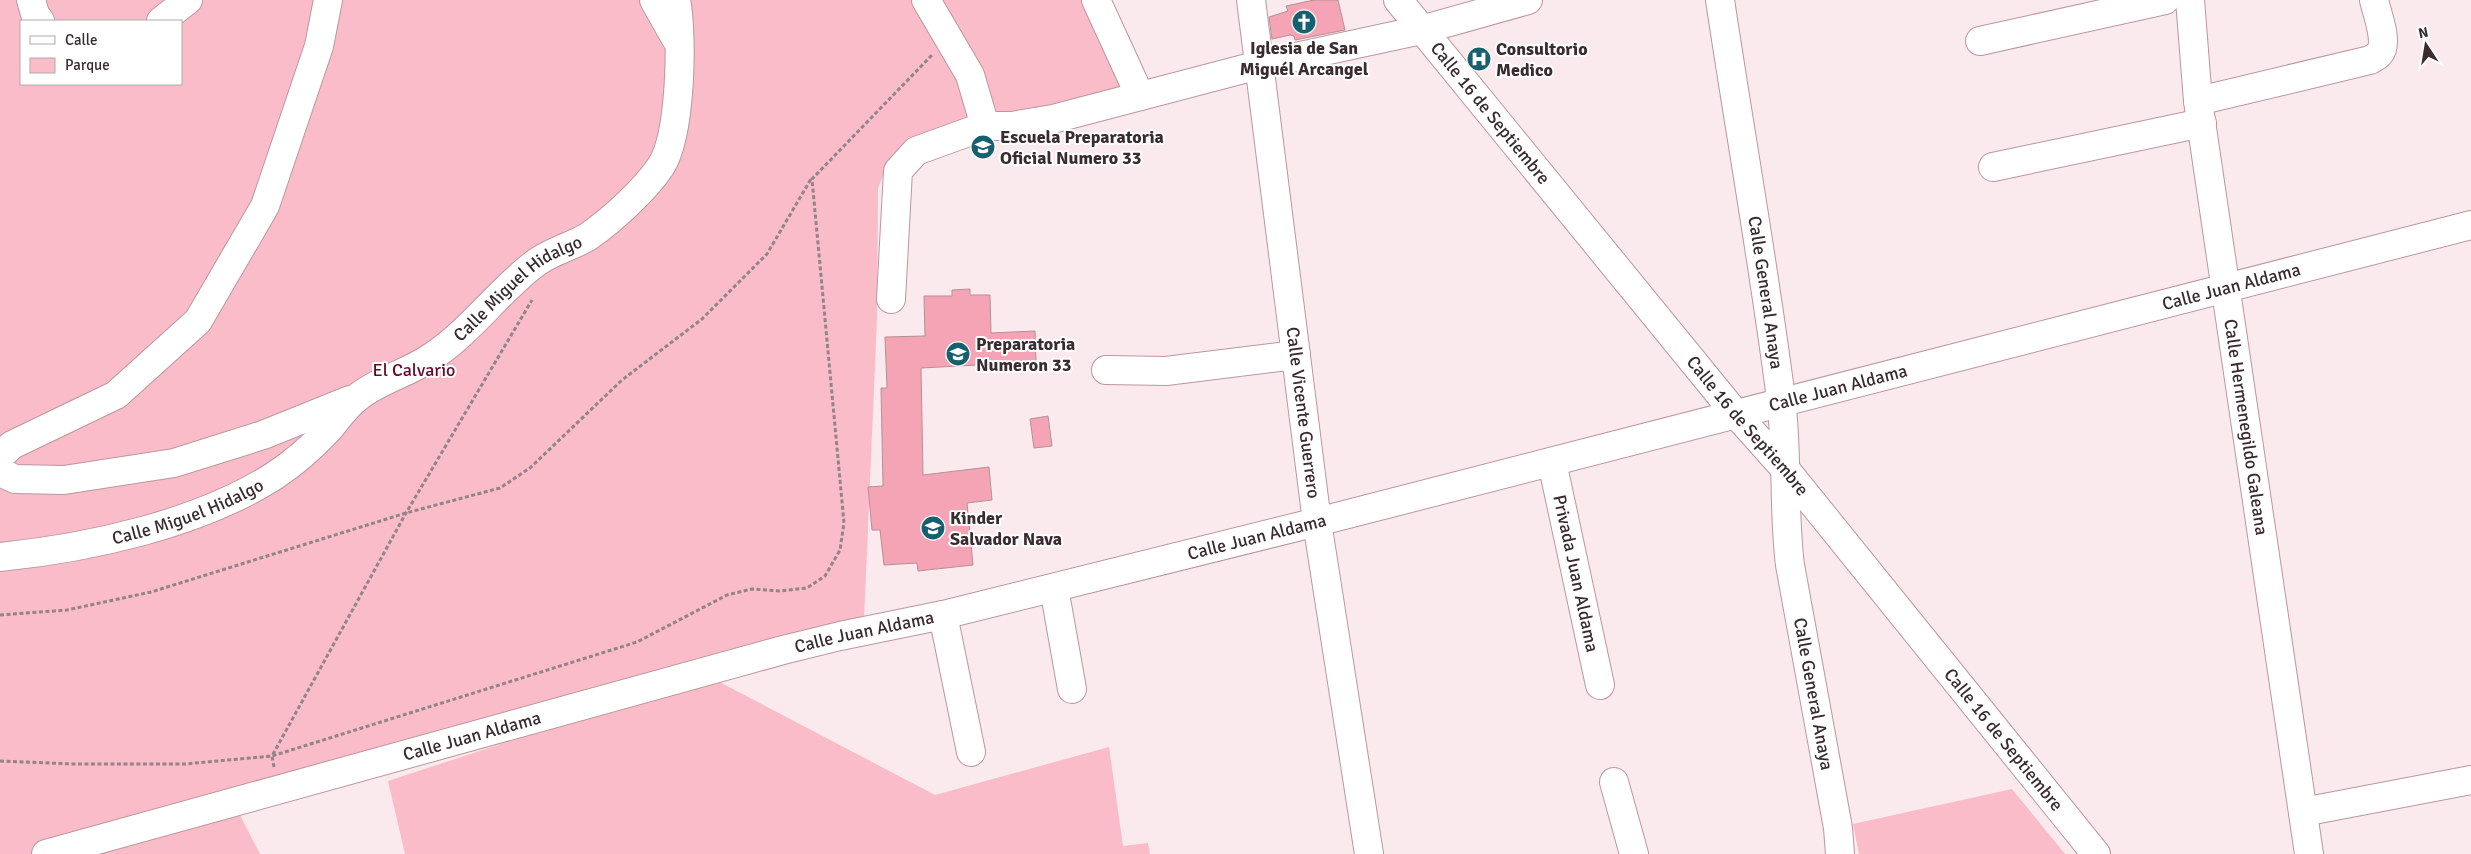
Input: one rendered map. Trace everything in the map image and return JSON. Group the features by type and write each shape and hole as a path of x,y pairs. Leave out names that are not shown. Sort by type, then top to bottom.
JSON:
{"street":[{"path":"31,0 35,14 39,20"},
{"path":"162,20 188,0"},
{"path":"0,456 12,445 116,395 198,321 265,206 319,46 328,0"},
{"path":"654,0 667,20 678,45"},
{"name":"Calle Miguel Hidalgo","path":"0,558 61,548 143,530 200,512 231,499 276,475 320,438 358,396 431,358 472,324 536,262 588,237 642,189 662,164 674,127 678,82 676,0"},
{"path":"926,0 970,74 985,126"},
{"path":"1096,0 1140,96"},
{"name":"Calle Vicente Guerrero","path":"1251,0 1317,522 1370,854"},
{"name":"Calle 16 de Septiembre","path":"1398,0 1735,413 1786,470 2096,854"},
{"path":"891,299 898,171 916,151 985,126 1027,124 1259,65 1421,30 1528,0"},
{"name":"Calle General Anaya","path":"1720,0 1782,401 1786,470 1786,527 1790,565 1838,828 1840,854"},
{"path":"1980,41 2165,0"},
{"name":"Calle Hermenegildo Galeana","path":"2190,0 2200,112 2309,854"},
{"path":"1993,167 2200,112 2378,56 2382,50 2382,39 2374,0"},
{"name":"Calle Juan Aldama","path":"46,854 758,657 840,636 943,615 1317,522 2471,225"},
{"path":"1106,370 1166,372 1296,355"},
{"path":"0,472 15,479 64,480 174,463 263,435 358,396"},
{"name":"Privada Juan Aldama","path":"1552,462 1600,685"},
{"path":"1054,588 1072,689"},
{"path":"943,615 972,752"},
{"path":"2302,812 2471,780"},
{"path":"1614,782 1634,854"}],"path":[{"path":"0,615 67,610 151,592 406,513 500,488 530,468 622,380 702,319 768,254 812,179 949,38"},
{"path":"0,761 185,764 272,756 637,642 727,595 752,589 778,591 807,588 825,576 840,550 844,523 812,179"},
{"path":"278,790 272,756 406,513 537,291"}],"green space":[{"name":"El Calvario","path":"0,0 1084,0 1129,91 886,169 878,188 877,319 864,619 240,815 260,854 0,854"},
{"path":"708,676 935,795 1109,747 1123,846 1148,843 1150,854 405,854 388,781"},
{"path":"2012,789 2065,854 1859,854 1853,824"}],"building":[{"name":"Iglesia de San Miguél Arcangel","path":"1314,0 1338,0 1345,30 1295,40 1294,36 1290,35 1272,39 1269,17 1288,11 1286,6"},
{"path":"970,289 970,295 990,295 991,333 1035,331 1036,362 921,368 923,475 989,467 992,500 967,503 973,565 918,571 917,563 884,565 880,530 872,530 868,487 883,486 881,388 887,388 885,337 925,336 924,296 952,296 952,290"},
{"path":"1048,416 1052,446 1034,448 1030,419"}],"place":[{"name":"Iglesia de San Miguél Arcangel","path":"1304,22"},
{"name":"Consultorio Medico","path":"1479,59"},
{"name":"Escuela Preparatoria Oficial Numero 33","path":"983,147"},
{"name":"Preparatoria Numeron 33","path":"958,354"},
{"name":"Kinder Salvador Nava","path":"933,528"}]}
